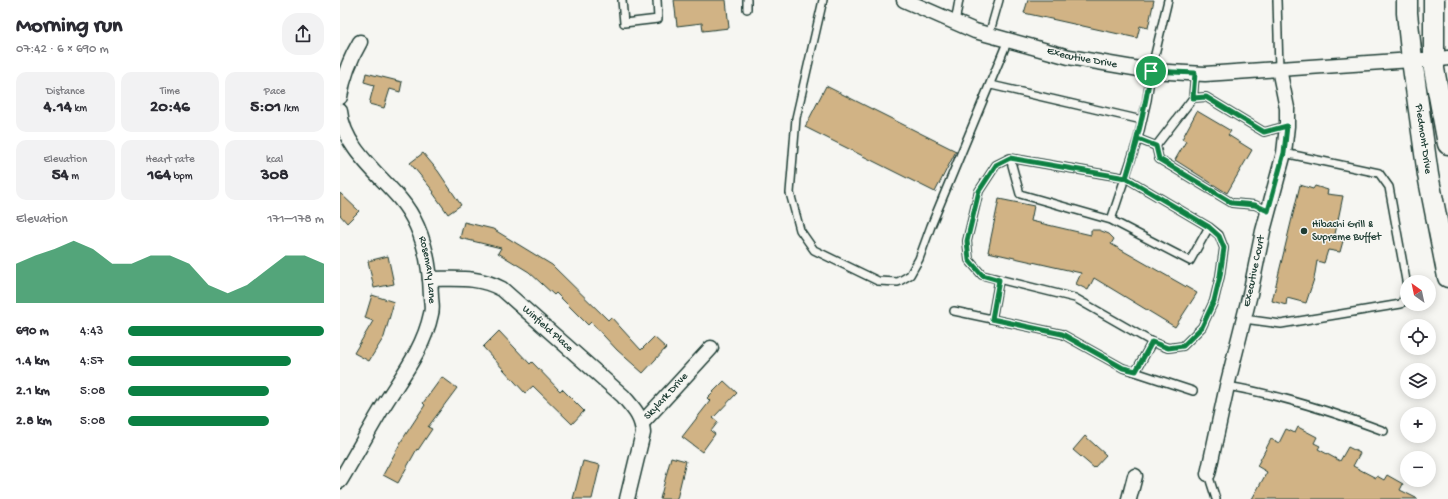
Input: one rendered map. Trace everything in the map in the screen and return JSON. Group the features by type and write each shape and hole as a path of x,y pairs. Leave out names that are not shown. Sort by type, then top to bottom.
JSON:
{"main road":[{"name":"Piedmont Drive","path":"1407,0 1412,60 1428,175 1448,277"},
{"name":"Piedmont Drive","path":"1434,0 1441,59 1434,69 1448,144"}],"street":[{"name":"Executive Drive","path":"904,0 976,32 1069,57 1151,71 1195,73 1441,59"},
{"path":"340,97 346,73 360,42"},
{"name":"Executive Court","path":"1208,474 1268,211 1284,153 1287,108 1279,69"},
{"name":"Rosemary Lane","path":"340,111 345,130 360,156 372,171 400,200 412,216 421,234 430,280 432,313 424,338 416,354 383,406 340,481"},
{"name":"Winfield Place","path":"430,280 477,280 490,283 502,289 612,385 637,413 642,423"},
{"name":"Skylark Drive","path":"627,499 643,433 642,423 711,348"},
{"path":"1129,499 1135,476"}],"lane":[{"path":"622,0 624,23 658,19 657,0"},
{"path":"746,0 747,8"},
{"path":"822,0 796,118 790,193 800,230 814,250 878,281 898,282 910,275 919,259 931,226 991,85 1008,40"},
{"path":"955,23 959,0"},
{"path":"990,35 999,0"},
{"path":"1111,220 1138,139 1151,71 1168,0"},
{"path":"1277,0 1279,69"},
{"path":"1156,146 1193,98 1195,73"},
{"path":"991,85 1142,120"},
{"path":"1193,98 1206,97 1264,132 1287,126"},
{"path":"1138,139 1156,146"},
{"path":"1156,146 1159,159 1232,203 1255,205 1268,211"},
{"path":"1284,153 1379,173 1389,187 1405,275"},
{"path":"1010,158 1020,194 1111,220 1190,261 1209,227"},
{"path":"1010,158 1126,178 1209,227 1219,236 1224,248 1220,276 1214,301 1202,327 1183,346 1168,348 1152,342 1075,298 982,275 969,260 967,241 979,191 996,165 1010,158"},
{"path":"992,319 999,280"},
{"path":"1244,319 1281,324 1400,304"},
{"path":"954,311 1062,334 1123,368 1136,371 1193,391"},
{"path":"1136,371 1152,342"},
{"path":"1227,386 1332,411 1384,430"},
{"path":"1208,474 1216,499"}],"building":[{"path":"674,0 726,0 729,28 703,31 702,23 677,26"},
{"path":"1028,0 1154,0 1148,28 1140,26 1137,38 1024,13"},
{"path":"366,73 402,82 400,92 390,89 384,108 369,104 374,85 364,82"},
{"path":"826,86 956,151 935,192 805,127"},
{"path":"1197,111 1231,131 1228,135 1252,150 1227,193 1175,160 1186,141 1182,139"},
{"path":"423,153 438,171 461,205 448,214 433,193 434,192 410,163"},
{"path":"1300,185 1313,189 1315,186 1328,190 1327,194 1343,196 1334,239 1343,241 1340,252 1328,250 1324,263 1317,261 1314,279 1306,303 1287,298 1286,305 1272,301"},
{"path":"340,193 359,211 347,223 340,215"},
{"path":"999,199 1034,206 1031,221 1091,235 1091,230 1099,230 1109,234 1114,239 1111,244 1197,293 1175,327 1094,278 1088,290 1076,284 1081,273 988,252"},
{"path":"464,222 493,229 552,265 608,320 611,317 641,350 654,337 666,348 643,373 617,350 591,322 588,325 556,293 554,295 529,272 498,253 501,248 460,238"},
{"path":"388,256 394,284 374,288 368,261"},
{"path":"372,295 394,302 384,337 369,361 354,353 373,321 365,318"},
{"path":"499,331 530,364 532,362 560,391 562,389 584,411 572,424 533,386 525,393 483,347"},
{"path":"442,377 457,388 428,427 432,429 418,450 417,449 398,483 383,475 402,440 425,405 423,403"},
{"path":"724,381 737,393 713,418 718,422 711,431 715,434 702,452 682,437 710,401 707,398"},
{"path":"1298,427 1317,437 1314,443 1320,446 1318,449 1340,461 1348,447 1360,453 1353,466 1376,478 1377,476 1384,480 1387,475 1400,482 1400,487 1402,487 1400,490 1418,499 1252,499 1267,472 1257,466 1271,439 1279,443 1286,429 1295,433"},
{"path":"1085,436 1106,455 1094,468 1073,450"},
{"path":"671,457 686,461 677,499 660,499"},
{"path":"583,461 600,465 592,499 573,499"}],"place":[{"name":"Hibachi Grill & Supreme Buffet","path":"1304,231"}],"route":[{"path":"1151,71 1147,100 1138,139 1126,178 1010,158 996,165 979,191 967,241 969,260 982,275 999,280 992,319 1062,334 1123,368 1136,371 1152,342 1168,348 1183,346 1202,327 1214,301 1220,276 1224,248 1219,236 1209,227 1126,178 1138,139 1156,146 1159,159 1232,203 1255,205 1268,211 1284,153 1287,126 1264,132 1206,97 1193,98 1195,73 1151,71"}]}
